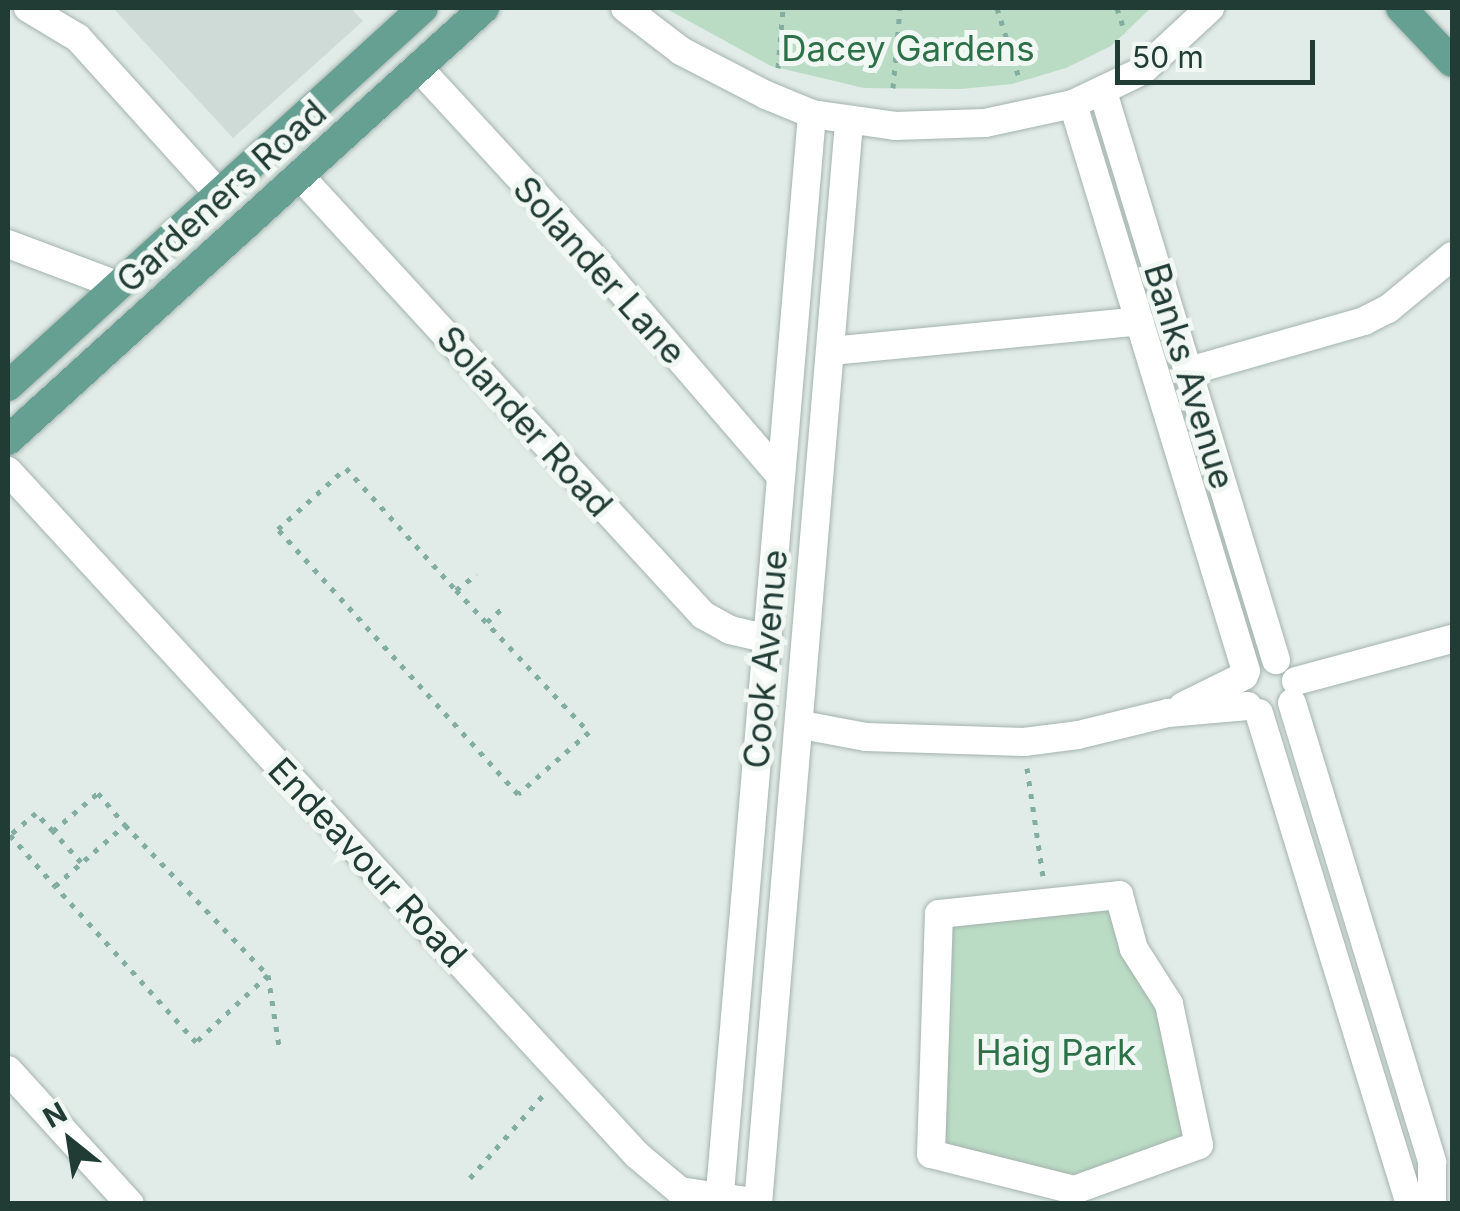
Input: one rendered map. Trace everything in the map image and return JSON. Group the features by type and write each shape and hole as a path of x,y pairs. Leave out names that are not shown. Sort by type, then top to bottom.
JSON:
{"main road":[{"name":"Gardeners Road","path":"8,386 423,8"},
{"name":"Gardeners Road","path":"8,440 484,8"},
{"path":"1402,8 1452,62"}],"street":[{"path":"626,8 707,66 812,114 896,126 985,122 1072,104 1142,72 1210,8"},
{"path":"46,11 78,38 219,194"},
{"name":"Solander Lane","path":"418,67 588,252 780,475"},
{"name":"Banks Avenue","path":"1103,92 1276,660"},
{"name":"Banks Avenue","path":"1072,104 1245,674"},
{"name":"Cook Avenue","path":"719,1201 812,114"},
{"name":"Cook Avenue","path":"758,1203 802,725 850,122"},
{"name":"Solander Road","path":"300,175 703,615 730,630 768,639"},
{"path":"8,244 117,285"},
{"path":"1189,371 1364,321 1421,285 1452,256"},
{"path":"832,351 1140,321"},
{"name":"Endeavour Road","path":"8,471 637,1154 680,1191 719,1201 758,1203"},
{"path":"802,725 866,738 1024,742 1078,735 1168,714 1254,710 1277,714 1294,692 1452,639"},
{"path":"1168,714 1245,674 1260,660 1276,660 1290,668 1294,692 1442,1162 1432,1204"},
{"path":"1245,674 1242,692 1254,710 1410,1204"},
{"path":"1119,895 1134,949 1169,1004 1199,1145 1075,1197 931,1154 939,914 1119,895"},
{"path":"8,1070 130,1204"},
{"path":"1386,1204 1390,1143"}],"path":[{"path":"778,68 782,8"},
{"path":"893,88 900,8"},
{"path":"997,8 1020,81"},
{"path":"1117,8 1125,33"},
{"path":"346,468 456,590 589,732 518,794 278,529 346,468"},
{"path":"456,590 477,574"},
{"path":"486,622 506,606"},
{"path":"1024,742 1047,903"},
{"path":"54,832 98,792 268,976 279,1046"},
{"path":"82,862 36,813 10,835 196,1042 268,976"},
{"path":"55,886 125,824"},
{"path":"470,1178 562,1072"}],"shaded area":[{"path":"113,8 351,8 363,21 233,138"}],"green space":[{"name":"Dacey Gardens","path":"665,8 1151,8 1111,46 1066,68 1012,84 961,89 864,88 771,66"},
{"name":"Haig Park","path":"1119,895 1169,1004 1199,1145 1074,1190 931,1154 939,914"}]}
